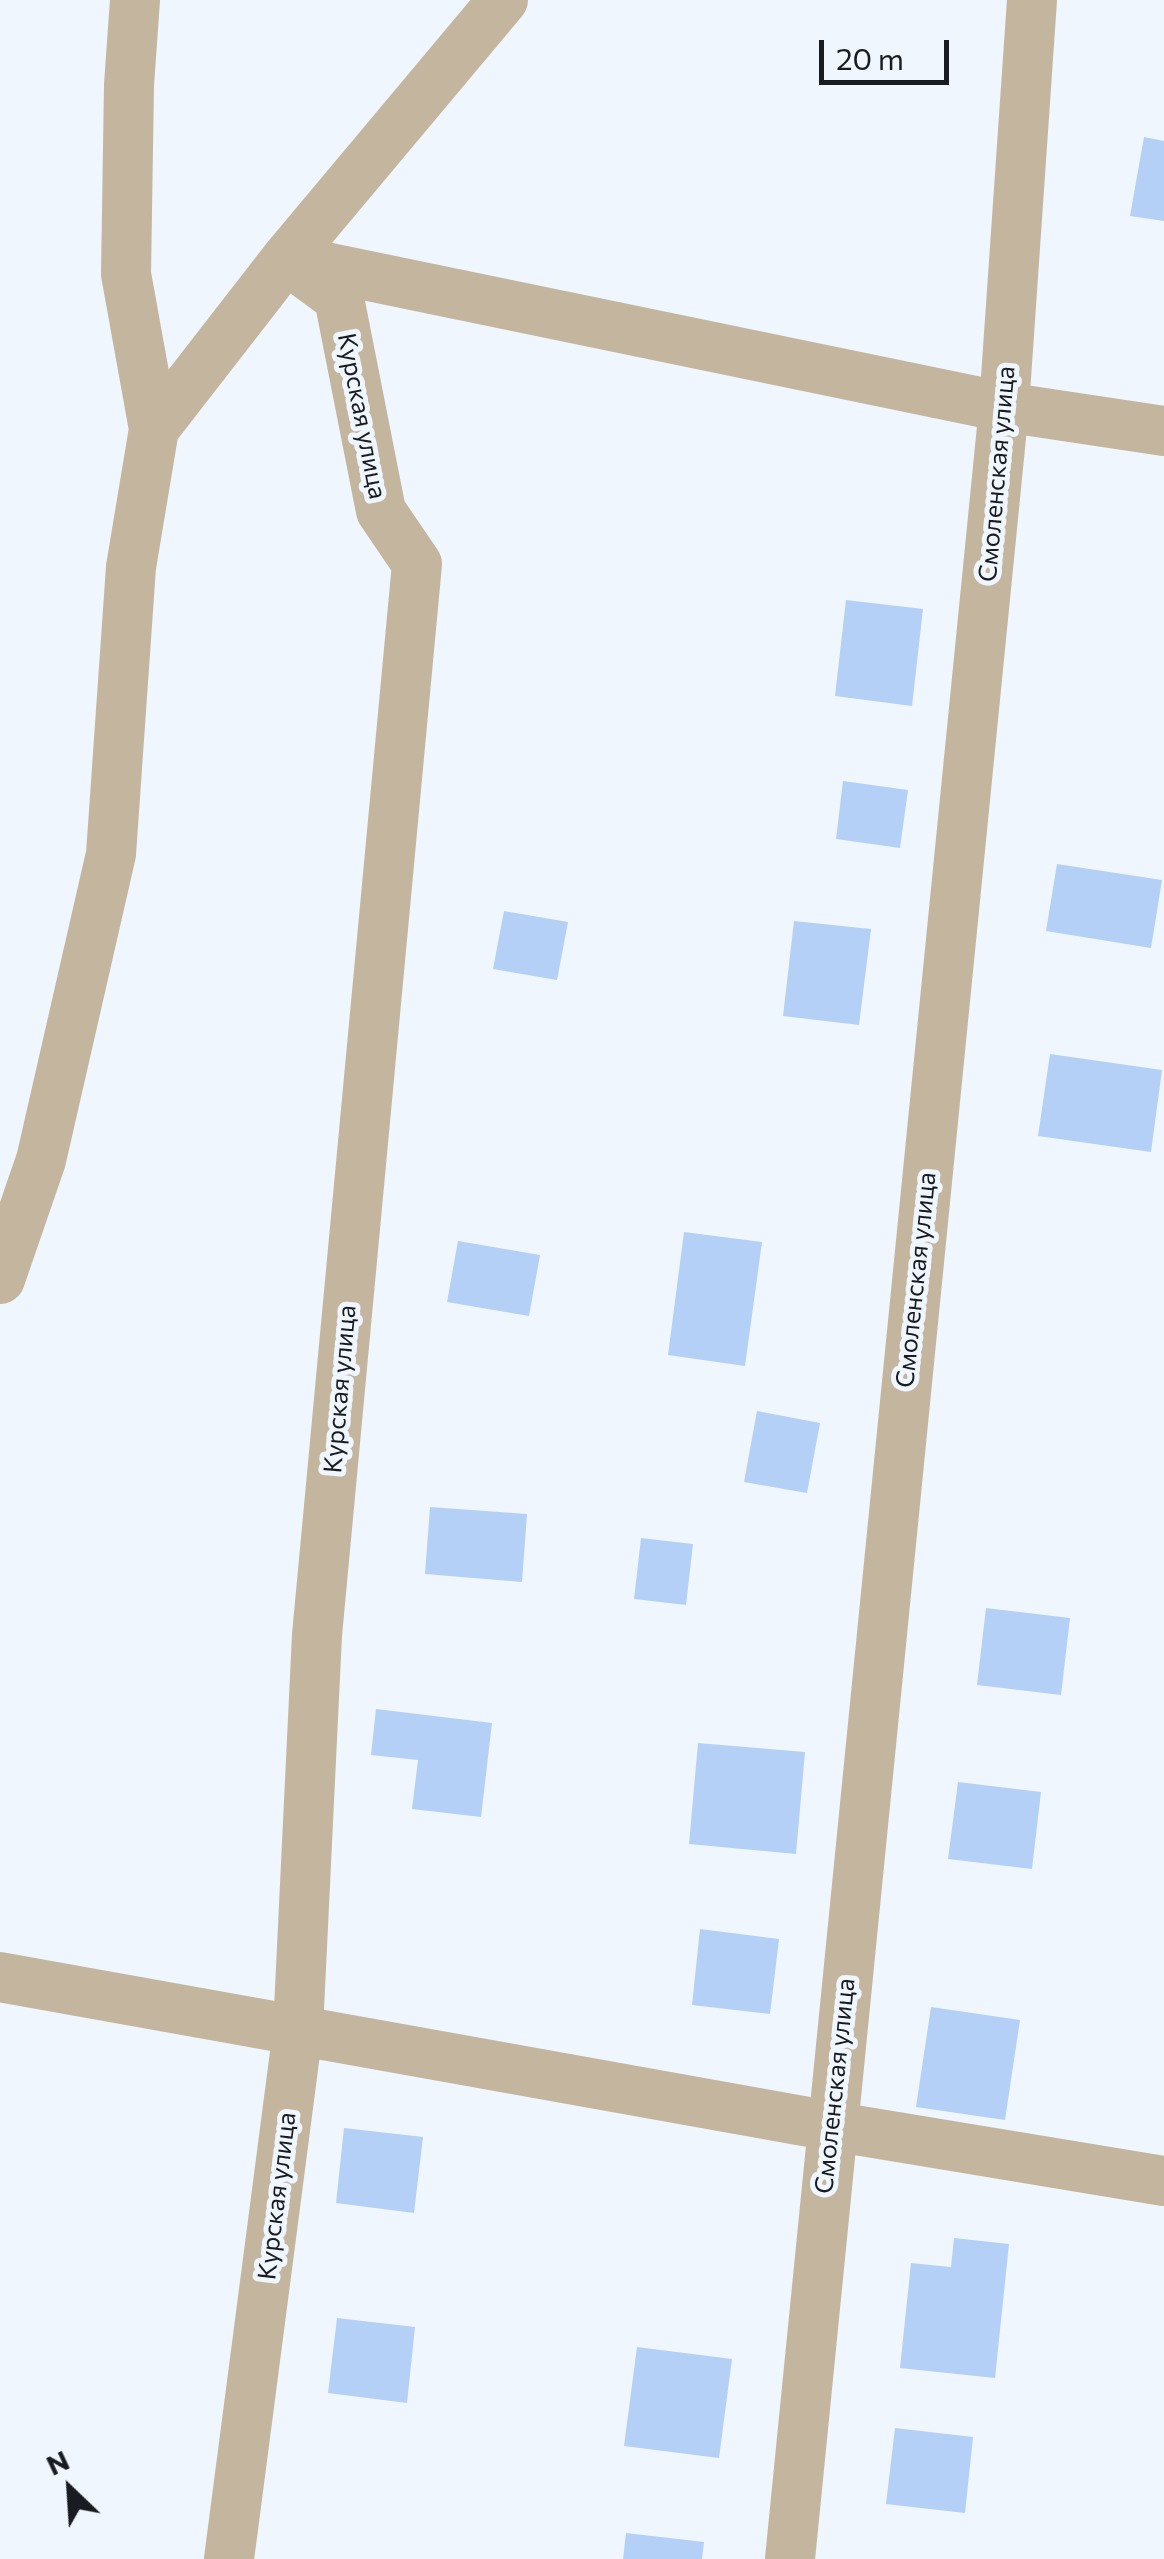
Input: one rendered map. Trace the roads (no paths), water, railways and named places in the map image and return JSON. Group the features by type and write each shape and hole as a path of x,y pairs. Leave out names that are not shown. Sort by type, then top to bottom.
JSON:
{"street":[{"path":"0,1278 41,1160 111,854 131,567 154,429 126,274 129,85 135,0"},
{"path":"154,429 286,258 503,0"},
{"name":"Смоленская улица","path":"790,2559 1004,406 1032,0"},
{"path":"286,258 1004,406 1164,430"},
{"name":"Курская улица","path":"230,2559 298,2030 317,1635 417,564 381,512 339,298 286,258"},
{"path":"0,1977 831,2126 1164,2181"}]}
